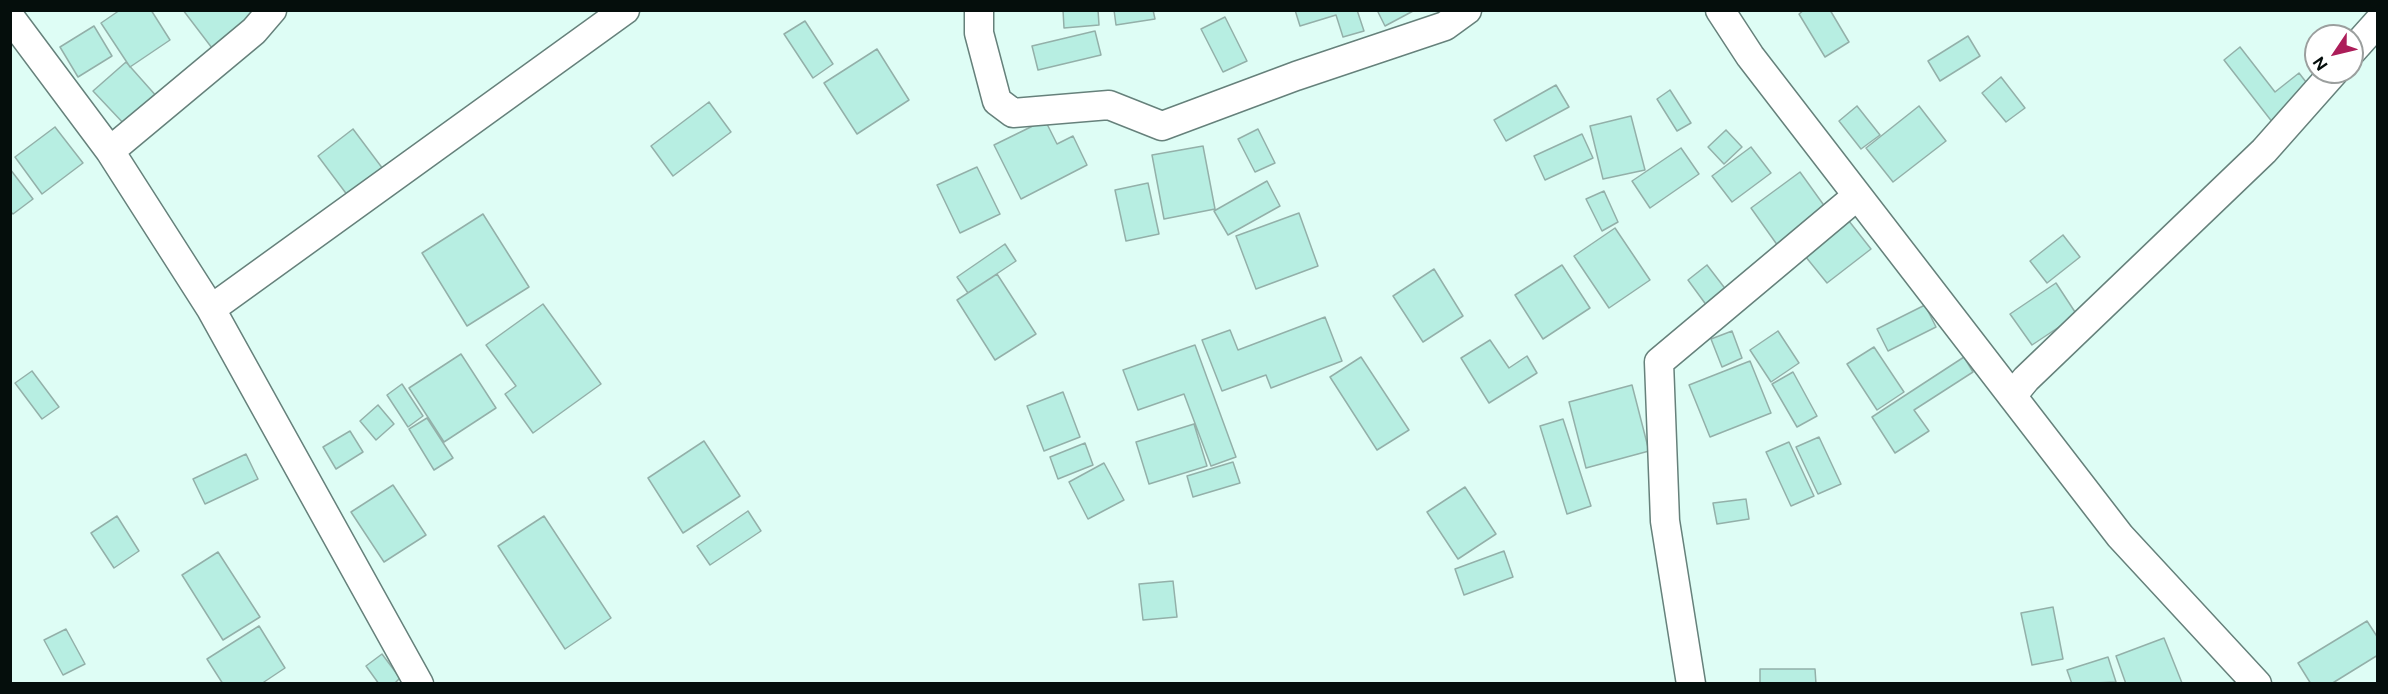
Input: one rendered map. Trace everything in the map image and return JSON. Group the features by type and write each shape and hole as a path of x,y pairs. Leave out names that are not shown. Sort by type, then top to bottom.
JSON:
{"street":[{"path":"110,152 254,31 272,10"},
{"path":"211,309 625,10"},
{"path":"979,10 979,33 997,101 1012,112 1109,105 1162,126 1296,76 1445,26 1467,10"},
{"path":"1720,10 1750,56 2121,536 2257,684"},
{"path":"10,17 110,152 211,309 418,684"},
{"path":"2364,38 2378,22"},
{"path":"2012,396 2026,379 2264,151 2323,84"},
{"path":"1690,684 1665,521 1659,362 1857,196"}],"building":[{"path":"120,10 151,10 170,40 130,67 101,23"},
{"path":"183,10 259,10 212,48"},
{"path":"1063,10 1098,10 1099,25 1064,28"},
{"path":"1114,10 1153,10 1155,19 1116,25"},
{"path":"1295,10 1357,10 1364,31 1343,37 1336,15 1300,26"},
{"path":"1377,10 1415,10 1385,26"},
{"path":"1804,10 1830,10 1849,42 1825,57 1799,14"},
{"path":"1225,17 1247,61 1223,72 1201,29"},
{"path":"805,21 833,64 813,78 784,34"},
{"path":"94,26 112,56 78,77 60,47"},
{"path":"1095,31 1101,55 1038,70 1032,46"},
{"path":"1968,36 1980,56 1940,81 1928,61"},
{"path":"2240,47 2275,92 2299,73 2304,79 2304,84 2308,84 2313,91 2273,123 2224,60"},
{"path":"877,49 909,100 857,134 824,83"},
{"path":"126,62 158,98 126,126 93,91"},
{"path":"2001,77 2025,108 2006,122 1982,93"},
{"path":"1556,85 1569,107 1506,141 1494,120"},
{"path":"1670,90 1691,123 1677,131 1657,99"},
{"path":"709,102 731,132 673,176 651,146"},
{"path":"1857,106 1880,135 1861,149 1839,121"},
{"path":"1919,106 1946,141 1893,182 1866,148"},
{"path":"1631,116 1645,170 1603,179 1590,126"},
{"path":"1045,120 1057,144 1073,136 1087,165 1021,199 994,145"},
{"path":"55,127 83,163 42,194 15,157"},
{"path":"353,129 383,169 348,196 318,156"},
{"path":"1258,129 1275,163 1255,172 1238,139"},
{"path":"1726,130 1742,147 1724,164 1708,147"},
{"path":"1582,134 1593,158 1545,180 1534,156"},
{"path":"1203,146 1215,209 1164,219 1152,155"},
{"path":"1751,147 1771,173 1732,202 1712,176"},
{"path":"1681,148 1699,174 1650,208 1632,181"},
{"path":"977,167 1000,214 960,233 937,185"},
{"path":"10,169 33,199 13,214 10,211"},
{"path":"1800,172 1828,211 1778,246 1751,208"},
{"path":"1267,181 1280,206 1228,235 1214,211"},
{"path":"1148,183 1159,234 1126,241 1115,190"},
{"path":"1604,191 1618,222 1602,231 1586,199"},
{"path":"1299,213 1318,266 1256,289 1236,236"},
{"path":"483,214 529,287 467,326 422,253"},
{"path":"1845,216 1871,249 1827,283 1801,251"},
{"path":"1615,228 1650,280 1609,308 1574,256"},
{"path":"2063,235 2080,257 2047,283 2030,261"},
{"path":"1005,244 1016,261 968,293 957,277"},
{"path":"1562,265 1590,308 1543,339 1515,295"},
{"path":"1707,265 1727,291 1707,306 1688,280"},
{"path":"1434,269 1463,316 1423,342 1393,296"},
{"path":"997,274 1036,334 995,360 957,300"},
{"path":"2056,283 2077,315 2032,345 2010,314"},
{"path":"543,304 601,384 533,433 505,394 516,386 486,345"},
{"path":"1925,305 1936,327 1888,351 1877,329"},
{"path":"1325,317 1342,361 1271,388 1266,375 1222,391 1202,340 1230,330 1238,350"},
{"path":"1732,331 1742,358 1722,367 1711,339"},
{"path":"1778,331 1799,363 1771,382 1750,350"},
{"path":"1490,340 1509,368 1527,356 1537,373 1489,403 1461,358"},
{"path":"1195,345 1236,457 1211,466 1184,394 1138,410 1123,370"},
{"path":"1874,347 1904,392 1877,410 1847,364"},
{"path":"461,354 496,408 444,442 409,388"},
{"path":"1361,357 1409,430 1377,450 1330,377"},
{"path":"1964,357 1973,372 1914,410 1929,431 1895,453 1872,417"},
{"path":"1750,361 1771,413 1710,437 1689,385"},
{"path":"32,371 59,407 42,419 15,383"},
{"path":"1793,372 1817,416 1797,427 1772,384"},
{"path":"402,384 423,416 408,427 387,395"},
{"path":"1632,385 1649,451 1586,468 1569,402"},
{"path":"1063,392 1080,437 1044,451 1027,406"},
{"path":"378,405 394,424 376,440 360,421"},
{"path":"427,418 453,458 434,470 409,429"},
{"path":"1563,419 1591,506 1567,514 1540,426"},
{"path":"1194,424 1207,466 1149,484 1136,442"},
{"path":"350,431 363,452 336,469 323,447"},
{"path":"1819,437 1841,484 1818,494 1796,447"},
{"path":"704,441 740,496 683,533 648,478"},
{"path":"1789,442 1814,496 1791,506 1766,452"},
{"path":"1085,443 1093,465 1058,479 1050,457"},
{"path":"246,454 258,479 205,504 193,479"},
{"path":"1233,462 1240,483 1193,497 1187,476"},
{"path":"1104,463 1124,500 1088,519 1069,482"},
{"path":"393,485 426,535 384,562 351,512"},
{"path":"1465,487 1496,534 1458,559 1427,512"},
{"path":"1746,499 1749,519 1717,524 1713,503"},
{"path":"748,511 761,531 710,565 697,546"},
{"path":"117,516 139,551 114,568 91,533"},
{"path":"544,516 611,618 565,649 498,546"},
{"path":"1504,551 1513,577 1464,595 1455,569"},
{"path":"218,552 260,617 223,640 182,575"},
{"path":"1173,581 1177,617 1143,620 1139,584"},
{"path":"2053,607 2063,659 2032,665 2021,613"},
{"path":"2367,621 2378,638 2378,655 2331,684 2311,684 2298,663"},
{"path":"259,626 285,668 261,684 223,684 207,659"},
{"path":"66,629 85,664 63,675 44,640"},
{"path":"2164,638 2182,683 2126,684 2116,656"},
{"path":"382,654 400,678 394,684 379,684 366,666"},
{"path":"2108,657 2116,682 2072,684 2067,670"},
{"path":"1760,669 1815,669 1816,684 1760,684"}]}
